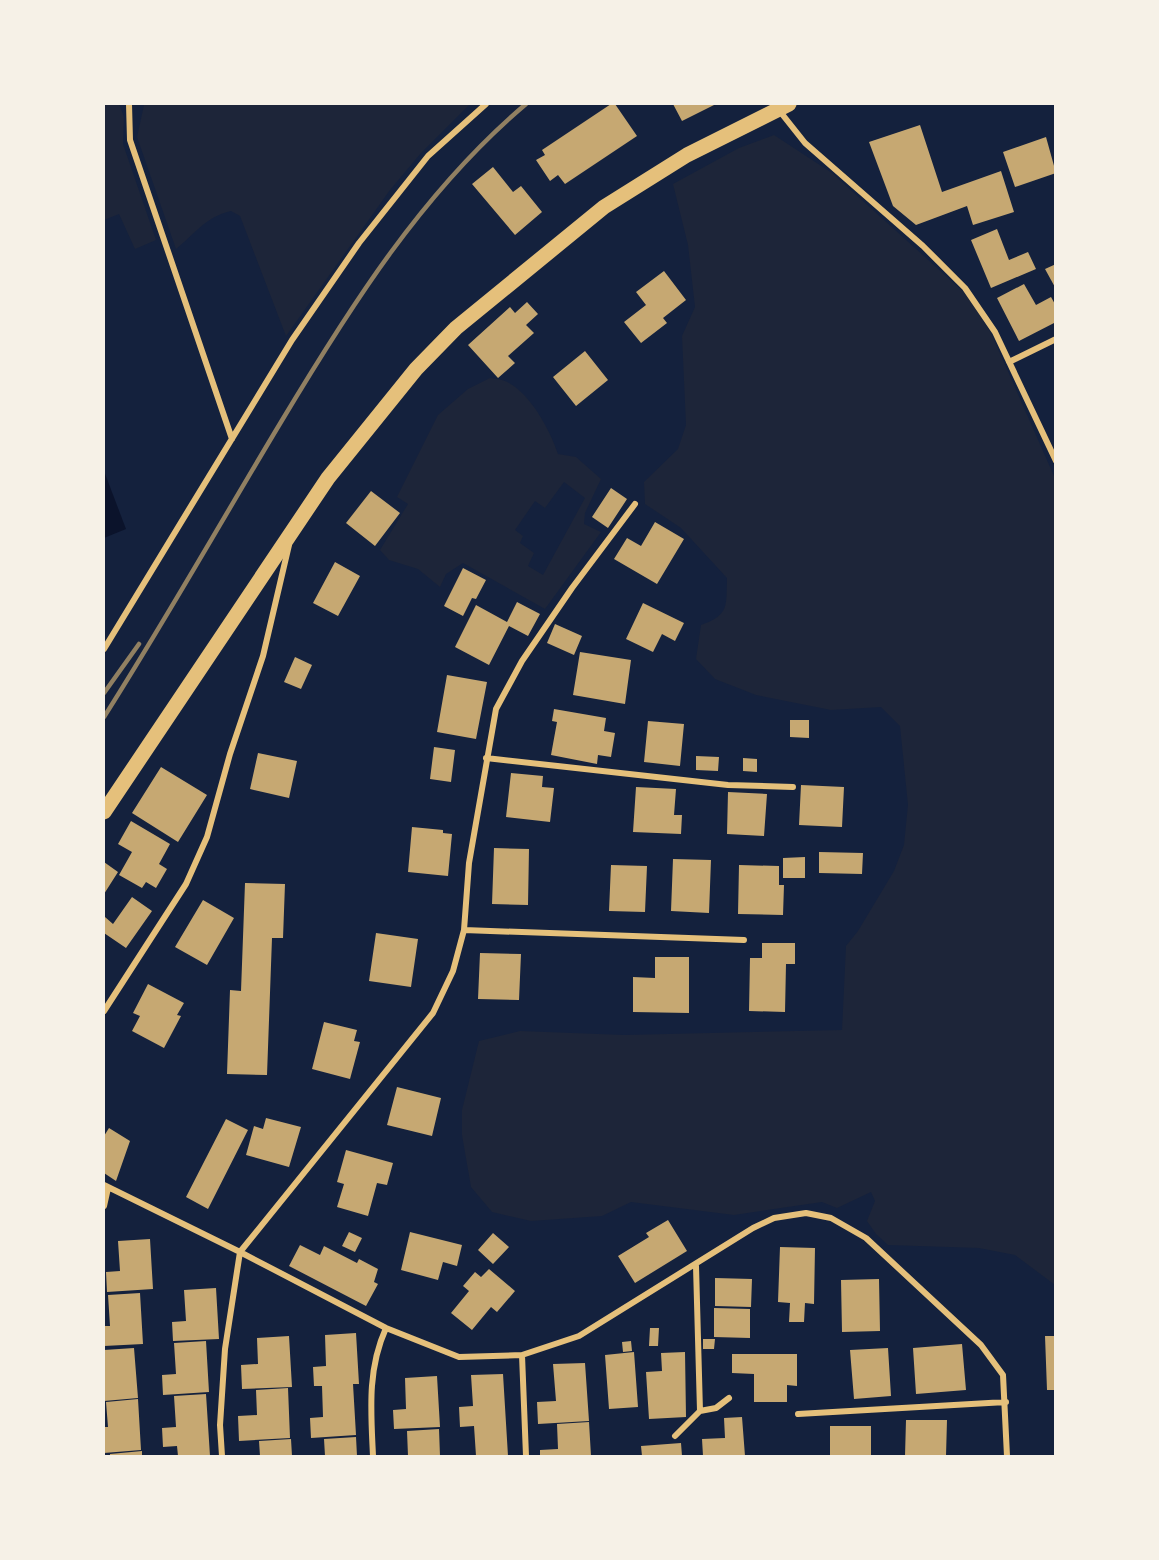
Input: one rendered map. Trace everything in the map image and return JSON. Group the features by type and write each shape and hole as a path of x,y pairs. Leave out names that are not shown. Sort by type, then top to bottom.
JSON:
{"main road":[{"path":"104,812 328,478 409,378 456,328 604,207 687,155 784,106"}],"street":[{"path":"129,104 130,140 232,439"},
{"path":"104,649 292,340 359,243 428,156 485,104"},
{"path":"784,106 805,143 923,246 965,288 995,332 1056,461"},
{"path":"1009,362 1056,339"},
{"path":"222,1456 220,1425 225,1349 240,1252 433,1013 453,971 464,930 469,863 496,709 522,661 572,588 635,504"},
{"path":"104,1011 186,884 207,837 230,754 263,656 292,529"},
{"path":"486,758 728,785 793,787"},
{"path":"464,930 744,940"},
{"path":"104,1206 106,1187 240,1252 386,1328 459,1357 522,1355 579,1336 696,1266 753,1228 774,1218 806,1213 831,1218 866,1238 981,1345 1003,1375 1008,1456"},
{"path":"696,1266 700,1412"},
{"path":"373,1456 370,1401 375,1352 386,1328"},
{"path":"522,1355 526,1456"},
{"path":"675,1436 700,1412 716,1408 729,1398"},
{"path":"798,1414 1006,1402"}],"shaded area":[{"path":"104,104 119,104 124,117 123,144 156,240 135,249 119,214 104,220"},
{"path":"146,104 470,104 421,153 390,190 286,336 240,216 231,211 214,217 176,249 137,137"},
{"path":"774,135 832,173 968,296 991,333 1054,476 1055,1285 1015,1255 979,1248 888,1245 867,1221 875,1201 871,1192 837,1208 822,1202 734,1215 631,1202 602,1216 531,1221 492,1212 471,1187 462,1135 462,1110 479,1041 520,1031 624,1035 842,1030 846,946 858,931 894,871 904,845 908,805 900,726 881,707 831,710 756,695 715,679 696,659 701,625 717,617 724,608 727,578 681,528 645,504 644,482 678,449 686,425 682,336 695,307 688,245 673,184 739,148"},
{"path":"490,378 509,383 525,396 539,414 558,454 576,457 601,479 585,513 584,524 601,532 545,609 463,563 446,574 440,587 418,569 389,560 380,550 408,504 397,497 438,415 468,389","holes":["564,482 585,498 543,575 528,566 534,553 520,543 523,536 515,530 535,501 545,508"]},
{"path":"104,471 126,529 104,538"}],"building":[{"path":"611,104 615,104 637,136 565,184 558,175 550,181 536,160 545,155 542,150"},
{"path":"673,104 716,104 682,121"},
{"path":"920,125 942,192 1001,171 1014,212 973,225 967,206 916,225 893,206 869,142"},
{"path":"1046,137 1056,173 1015,187 1003,152"},
{"path":"493,167 513,192 521,186 542,212 515,235 472,184"},
{"path":"997,229 1009,260 1028,252 1036,269 991,288 971,240"},
{"path":"1056,264 1056,289 1045,269"},
{"path":"664,271 686,300 663,318 667,323 641,343 624,322 646,305 636,292"},
{"path":"1024,284 1036,305 1051,297 1056,306 1056,322 1019,341 997,298"},
{"path":"527,302 538,314 526,325 534,333 508,356 515,363 498,378 468,345 510,307 515,313"},
{"path":"585,351 608,380 576,406 553,377"},
{"path":"611,488 627,499 608,528 592,517"},
{"path":"371,491 400,513 375,546 346,523"},
{"path":"655,522 684,539 657,584 614,559 627,538 641,546"},
{"path":"335,562 360,576 338,616 313,603"},
{"path":"463,568 486,580 476,599 472,598 463,616 444,606"},
{"path":"517,602 540,614 528,636 509,626 489,665 455,647 476,605 507,622"},
{"path":"643,603 684,623 675,641 662,634 653,652 626,639"},
{"path":"555,624 582,636 574,655 547,643"},
{"path":"580,652 631,660 625,704 573,695"},
{"path":"295,657 312,665 301,689 284,682"},
{"path":"447,675 487,682 476,739 437,732"},
{"path":"554,709 606,718 604,731 615,733 611,757 598,755 597,764 551,755 557,722 552,721"},
{"path":"790,720 809,720 809,738 790,737"},
{"path":"648,721 684,724 680,766 644,762"},
{"path":"434,747 455,750 451,782 430,779"},
{"path":"258,753 297,761 289,798 250,789"},
{"path":"696,756 719,757 718,771 696,770"},
{"path":"743,758 757,759 757,772 743,771"},
{"path":"161,767 207,795 178,842 132,813"},
{"path":"511,773 543,776 542,787 554,788 550,822 506,817"},
{"path":"801,785 844,787 842,827 799,825"},
{"path":"636,787 676,789 674,815 682,815 681,834 633,832"},
{"path":"728,792 767,794 764,836 727,834"},
{"path":"131,821 170,844 159,864 167,869 156,888 146,882 142,888 119,875 132,852 118,844"},
{"path":"412,827 443,830 443,833 452,834 448,876 408,872"},
{"path":"494,848 529,849 528,905 492,904"},
{"path":"819,852 863,853 862,874 819,873"},
{"path":"805,857 805,878 783,878 783,858"},
{"path":"673,859 711,860 709,913 671,911"},
{"path":"104,862 118,872 104,894"},
{"path":"611,865 647,866 645,912 609,911"},
{"path":"739,865 779,866 779,885 784,885 783,915 738,914"},
{"path":"245,883 285,884 283,938 272,938 267,1075 227,1074 230,990 241,991"},
{"path":"132,897 152,911 126,948 104,933 104,919 105,917 113,924"},
{"path":"203,900 234,918 207,965 175,947"},
{"path":"376,933 418,939 411,987 369,981"},
{"path":"762,943 795,943 795,964 786,964 785,1012 749,1011 750,958 762,958"},
{"path":"480,953 521,954 519,1000 478,999"},
{"path":"655,957 689,957 689,1013 633,1012 633,977 655,978"},
{"path":"148,984 184,1003 177,1015 181,1016 164,1048 132,1031 140,1016 133,1013"},
{"path":"324,1022 357,1030 354,1041 360,1042 350,1079 312,1069"},
{"path":"397,1087 441,1098 432,1136 387,1125"},
{"path":"266,1118 301,1127 289,1167 246,1155 254,1126 263,1129"},
{"path":"226,1119 248,1130 208,1209 186,1197"},
{"path":"109,1128 130,1141 116,1181 104,1173 104,1136"},
{"path":"346,1150 393,1163 387,1185 377,1183 368,1216 337,1207 344,1184 337,1182"},
{"path":"668,1220 687,1251 635,1283 618,1256 649,1237 646,1233"},
{"path":"349,1232 362,1238 355,1252 342,1246"},
{"path":"410,1232 462,1245 457,1266 443,1262 438,1280 401,1270"},
{"path":"493,1233 509,1247 493,1264 478,1250"},
{"path":"150,1239 153,1289 107,1292 106,1272 120,1271 118,1241"},
{"path":"300,1245 320,1255 324,1246 357,1263 359,1259 378,1269 374,1282 378,1284 366,1306 289,1266"},
{"path":"780,1247 815,1248 814,1304 805,1303 804,1322 789,1322 790,1303 778,1302"},
{"path":"489,1269 515,1291 497,1312 491,1307 472,1330 451,1313 469,1291 463,1286 475,1272 481,1277"},
{"path":"715,1278 752,1279 751,1307 715,1306"},
{"path":"879,1279 880,1331 842,1332 841,1280"},
{"path":"216,1288 219,1339 173,1341 172,1322 186,1321 184,1290"},
{"path":"140,1293 143,1344 104,1346 104,1326 110,1326 108,1295"},
{"path":"714,1308 750,1309 750,1338 714,1337"},
{"path":"650,1328 659,1328 658,1346 649,1346"},
{"path":"356,1333 359,1384 353,1384 356,1435 311,1438 310,1418 323,1417 322,1386 314,1386 313,1367 326,1366 325,1335"},
{"path":"289,1336 292,1387 242,1389 241,1365 258,1364 257,1338"},
{"path":"1045,1336 1056,1336 1056,1390 1047,1390"},
{"path":"703,1339 715,1339 714,1349 703,1349"},
{"path":"206,1341 209,1392 163,1395 162,1375 176,1374 174,1343"},
{"path":"631,1341 632,1351 623,1352 622,1342"},
{"path":"962,1344 966,1390 916,1394 913,1348"},
{"path":"134,1348 138,1398 104,1401 104,1350"},
{"path":"888,1348 891,1396 854,1399 850,1350"},
{"path":"634,1352 638,1407 609,1409 605,1355"},
{"path":"685,1352 686,1417 649,1419 646,1372 662,1371 661,1353"},
{"path":"732,1354 797,1354 797,1386 787,1385 787,1402 754,1402 754,1374 732,1373"},
{"path":"585,1363 589,1421 538,1424 537,1402 556,1401 553,1364"},
{"path":"503,1374 508,1456 476,1456 474,1426 460,1427 459,1407 473,1406 471,1375"},
{"path":"437,1376 440,1427 394,1429 393,1410 406,1409 405,1378"},
{"path":"288,1388 290,1438 239,1441 238,1416 257,1415 256,1390"},
{"path":"206,1394 210,1456 178,1456 177,1446 163,1447 162,1428 176,1427 174,1396"},
{"path":"138,1399 141,1450 104,1453 104,1427 108,1427 106,1402"},
{"path":"742,1417 745,1456 703,1456 702,1439 725,1438 724,1418"},
{"path":"906,1420 947,1420 946,1456 905,1456"},
{"path":"589,1422 591,1456 540,1456 540,1450 558,1449 557,1424"},
{"path":"830,1426 871,1426 871,1456 830,1456"},
{"path":"439,1429 440,1456 408,1456 407,1431"},
{"path":"356,1437 357,1456 325,1456 324,1439"},
{"path":"291,1439 292,1456 260,1456 259,1441"},
{"path":"681,1443 682,1456 642,1456 641,1446"},
{"path":"142,1451 142,1456 110,1456 110,1454"}],"railway":[{"path":"104,717 307,379 362,294 391,252 454,174 526,104"},
{"path":"104,693 139,644"}]}
